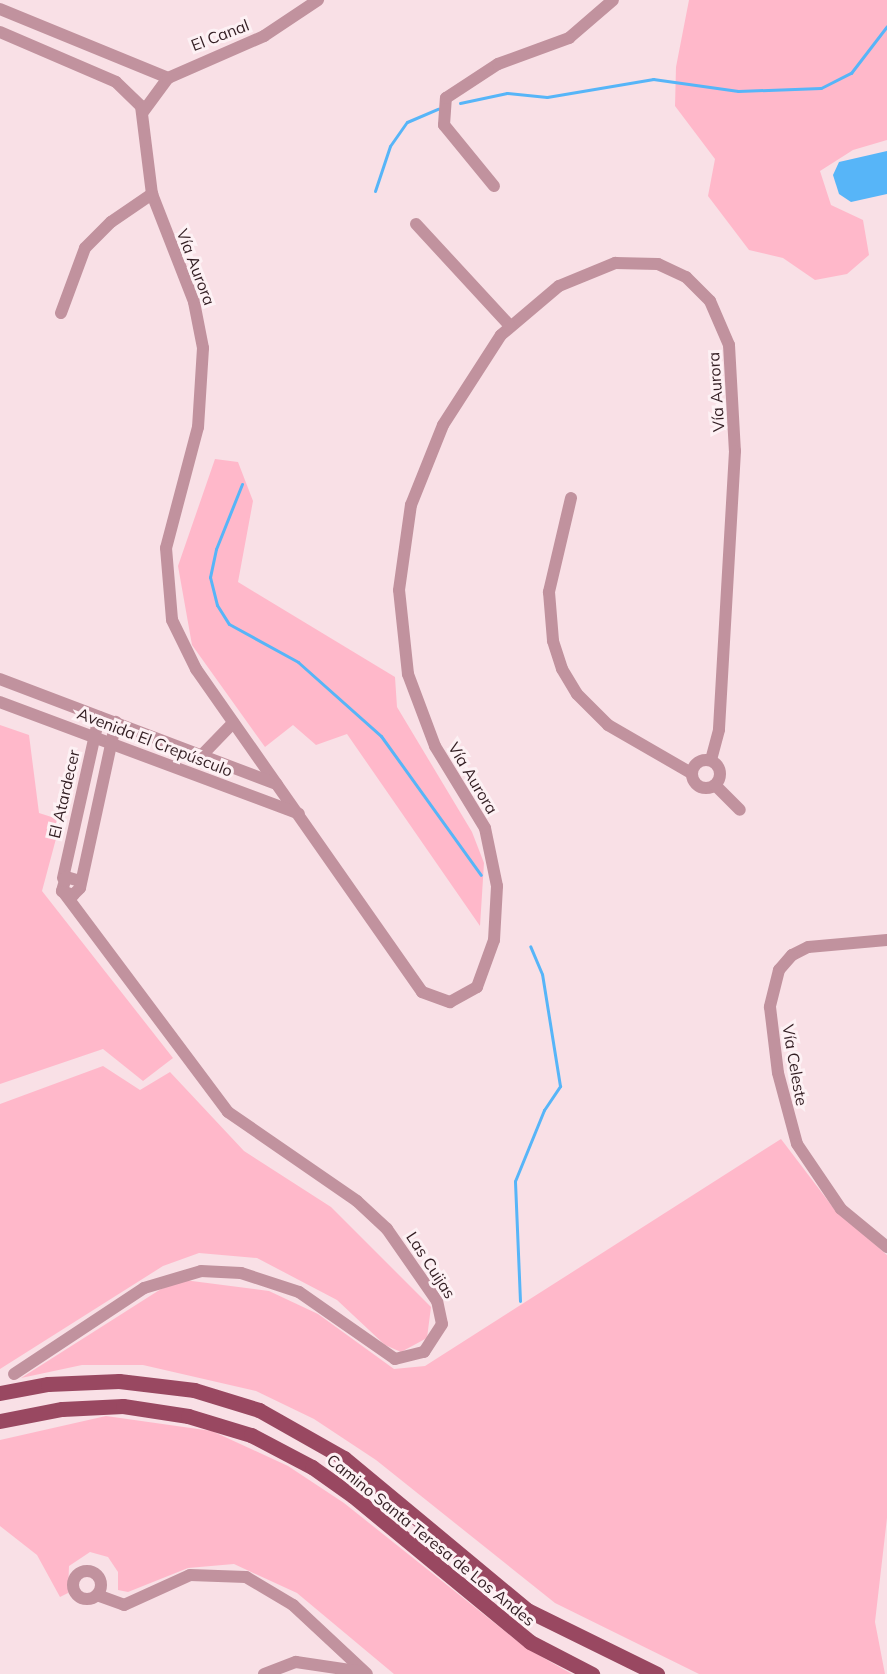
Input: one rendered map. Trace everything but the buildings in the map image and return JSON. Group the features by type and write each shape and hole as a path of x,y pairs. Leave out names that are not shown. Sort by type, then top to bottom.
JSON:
{"main road":[{"name":"Camino Santa Teresa de Los Andes","path":"0,1394 48,1384 119,1380 194,1390 259,1410 344,1458 527,1610 657,1674"},
{"name":"Camino Santa Teresa de Los Andes","path":"0,1421 62,1408 123,1406 188,1416 251,1435 346,1491 530,1642 592,1674"}],"street":[{"name":"El Canal","path":"168,78 264,36 318,0"},
{"path":"494,186 444,125 446,98 498,64 569,38 613,0"},
{"path":"0,9 168,78 143,112 123,86 0,32"},
{"name":"Vía Aurora","path":"143,112 152,194 194,302 204,365 198,427 166,548 166,592 182,644 233,723 422,992 445,1002 472,992 484,974 494,940 495,864 485,828 435,746 417,703 401,633 400,569 411,505 433,444 510,326 569,280 603,266 636,261 686,278 721,322 734,377 735,451 719,730 711,760"},
{"path":"61,313 85,248 111,222 152,194"},
{"path":"416,224 510,326"},
{"path":"571,498 549,592 552,633 562,669 586,706 608,725 691,773 699,787 715,784"},
{"name":"Avenida El Crepúsculo","path":"0,679 278,784"},
{"name":"Avenida El Crepúsculo","path":"0,702 299,814"},
{"name":"El Atardecer","path":"64,893 63,878 99,717"},
{"path":"64,893 73,895 80,885 116,722"},
{"path":"183,770 196,753 233,723"},
{"path":"691,773 698,762 711,760 720,773 715,784"},
{"path":"715,784 740,810"},
{"path":"63,878 80,885"},
{"name":"Las Cuijas","path":"80,885 90,923"},
{"name":"Las Cuijas","path":"14,1374 135,1293 201,1271 241,1273 299,1292 395,1359 424,1352 442,1324 437,1301 387,1229 357,1201 228,1112 90,923 64,893"},
{"name":"Vía Celeste","path":"887,940 808,947 792,955 778,970 770,1007 778,1073 797,1144 835,1202 887,1247"},
{"path":"97,1595 124,1605 190,1575 246,1577 293,1605 366,1673"},
{"path":"264,1674 319,1663 366,1673"}],"shaded area":[{"path":"689,0 887,0 887,140 853,150 820,171 831,205 863,220 869,255 847,274 815,280 783,258 749,250 708,196 715,159 675,106 676,67"},
{"path":"215,459 238,462 253,501 238,582 395,677 397,707 472,832 484,863 480,926 347,734 316,745 293,725 265,747 192,645 178,566"},
{"path":"0,725 29,735 39,813 61,820 42,891 173,1058 143,1081 103,1049 0,1084"},
{"path":"103,1066 140,1090 170,1072 244,1151 331,1207 431,1307 427,1338 401,1352 385,1345 337,1300 257,1258 199,1253 163,1266 0,1369 0,1104"},
{"path":"781,1139 835,1210 887,1255 887,1518 875,1622 885,1674 699,1674 555,1603 376,1460 314,1419 256,1391 143,1365 82,1365 21,1378 161,1289 184,1280 269,1291 318,1314 394,1369 425,1366"},
{"path":"106,1416 212,1431 288,1466 344,1503 526,1648 572,1674 394,1674 297,1593 234,1564 188,1568 128,1592 118,1590 118,1572 108,1557 90,1552 69,1566 68,1593 60,1597 37,1555 0,1526 0,1440"}],"water":[{"path":"887,151 887,194 851,202 839,194 833,175 839,162"}],"waterway":[{"path":"460,103 507,93 547,97 653,79 738,91 821,88 851,73 887,26"},
{"path":"375,191 390,146 407,122 438,109"},
{"path":"242,484 216,549 210,577 217,605 229,624 298,662 381,736 481,875"},
{"path":"520,1301 515,1181 544,1110 560,1086 542,974 530,946"}]}
